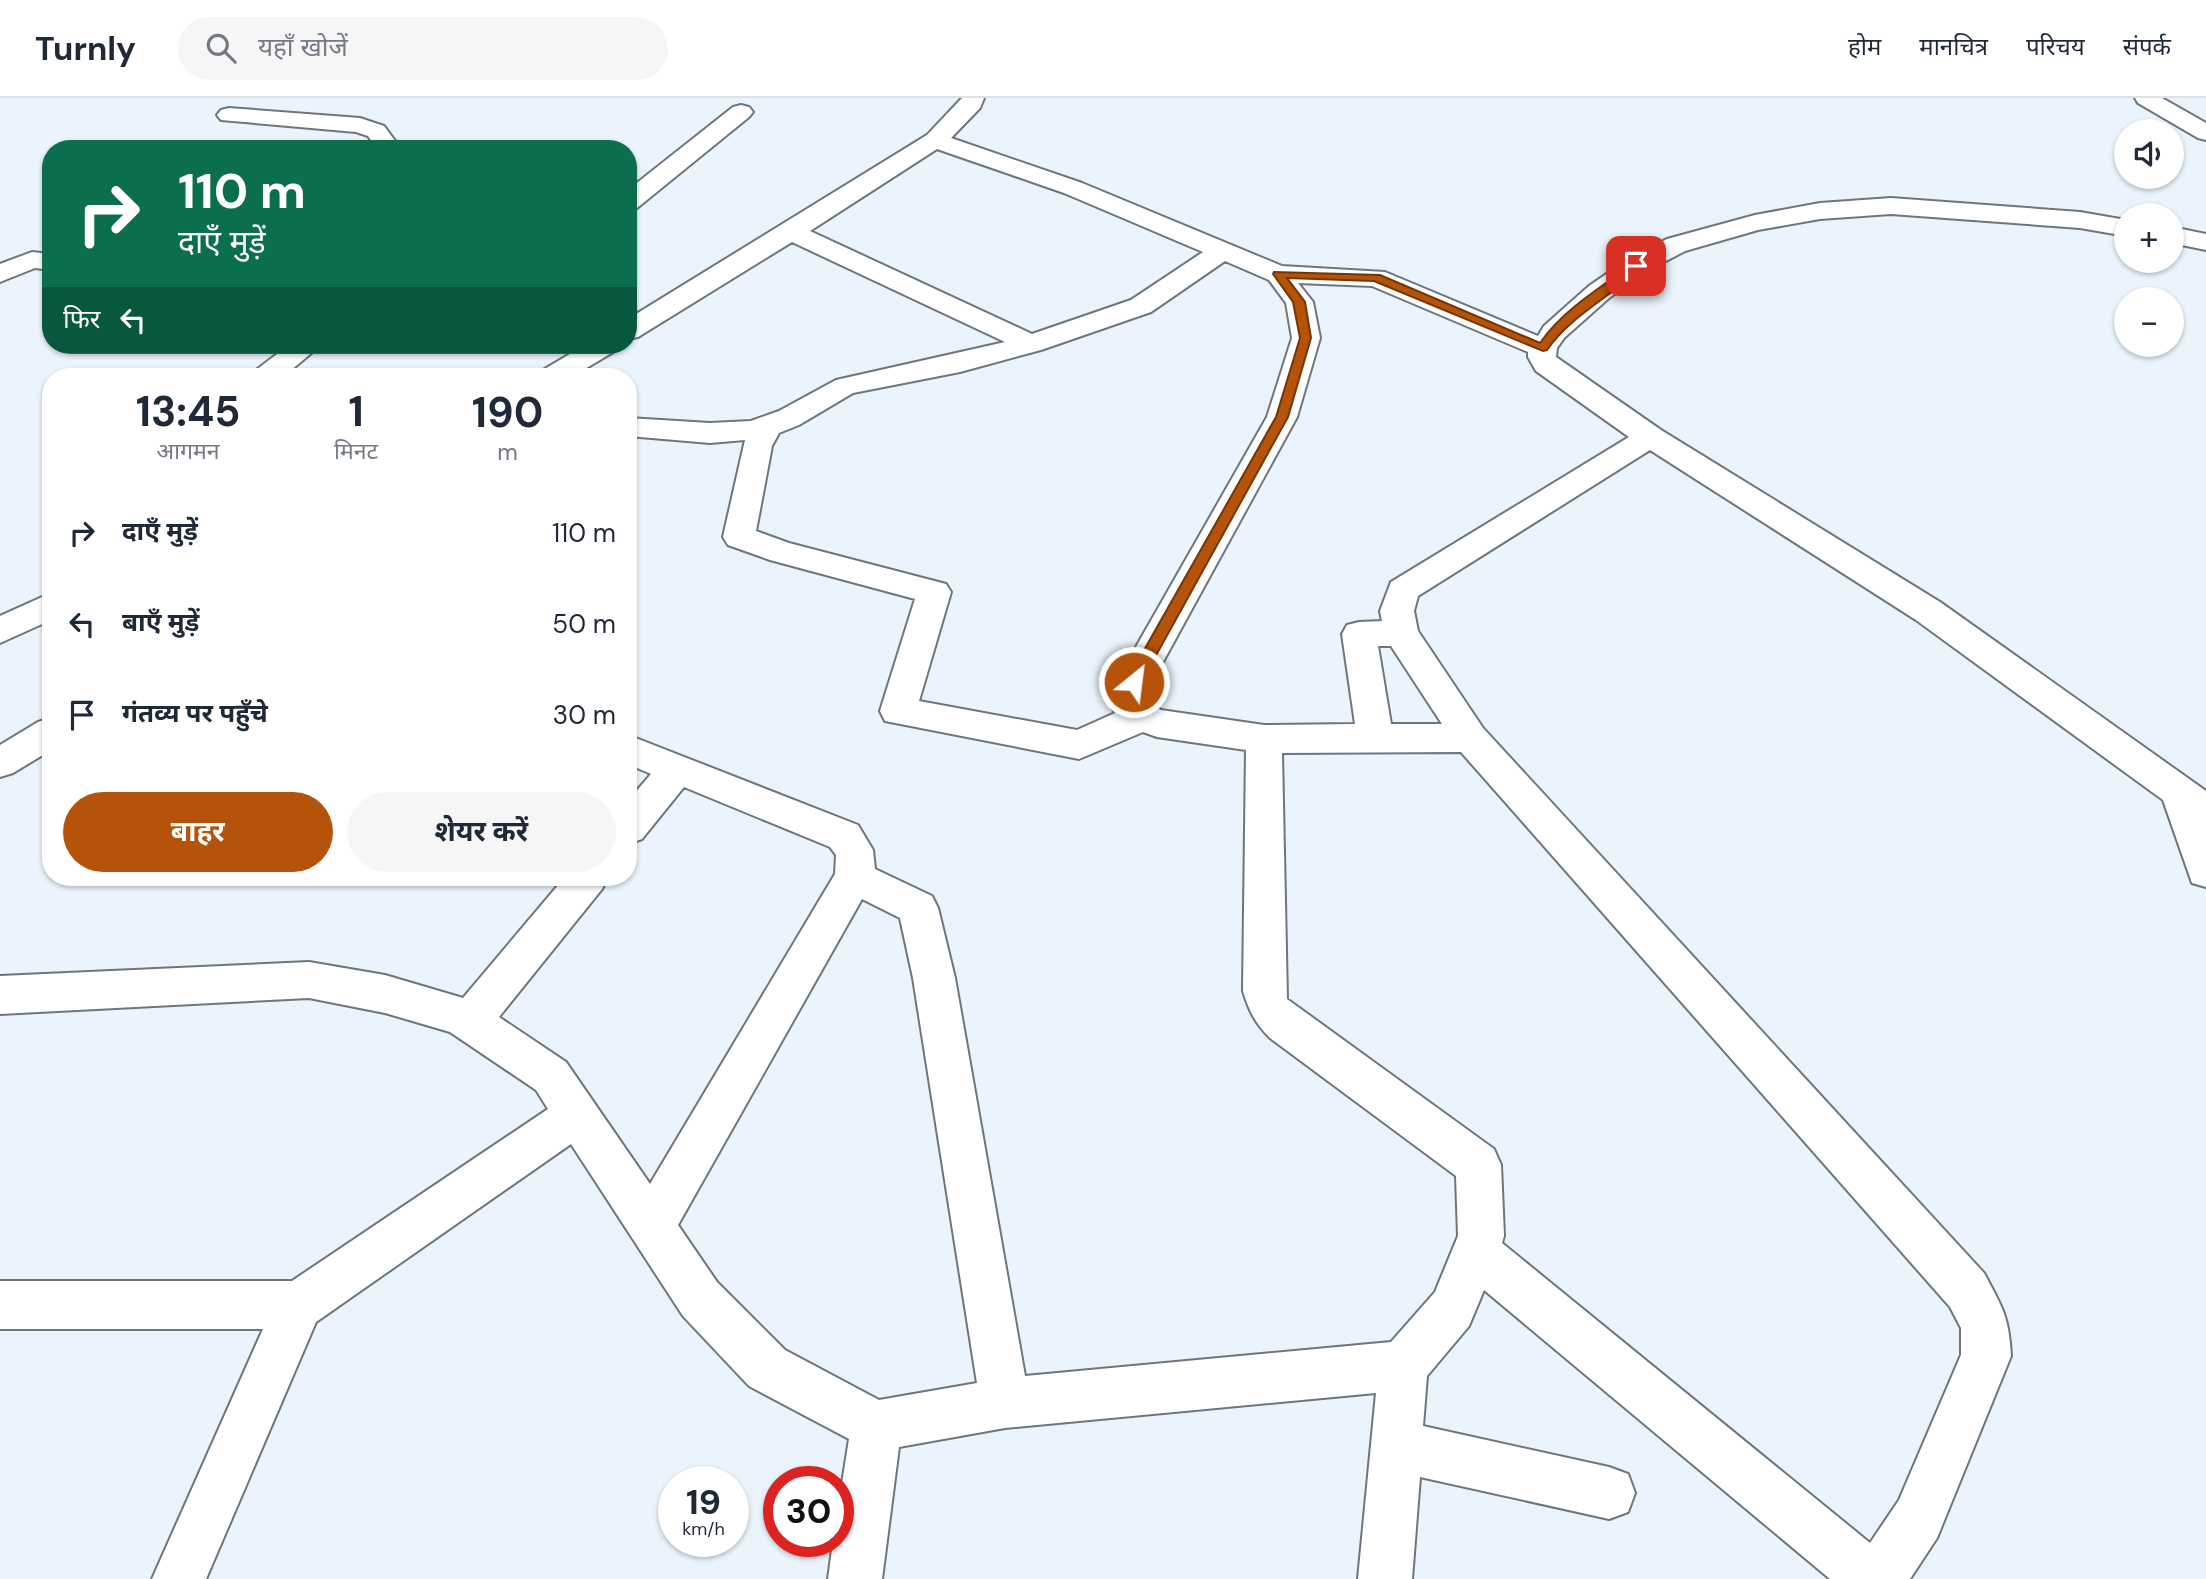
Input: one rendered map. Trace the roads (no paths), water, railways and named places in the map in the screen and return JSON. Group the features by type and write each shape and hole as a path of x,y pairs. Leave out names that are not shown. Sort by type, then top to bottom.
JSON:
{"street":[{"path":"637,326 935,140 972,103 973,98"},
{"path":"2146,98 2206,133"},
{"path":"637,195 741,113"},
{"path":"229,115 360,125 376,131 382,140"},
{"path":"935,140 1073,188 1278,274 1376,278 1543,348"},
{"path":"2114,226 2080,220 1891,206 1819,211 1755,223 1676,245 1655,254 1599,292 1554,332 1543,348 1542,357 1546,365 1650,437 1928,611 2192,801 2206,871"},
{"path":"791,232 1031,344"},
{"path":"2184,237 2206,242"},
{"path":"637,427 739,432 767,427 790,418 830,391 960,363 1031,344 1141,306 1221,251"},
{"path":"0,274 33,260 42,261"},
{"path":"1278,274 1299,302 1306,338 1282,417 1134,682 1129,695 1130,708 1157,723 1264,739 1470,738"},
{"path":"277,368 295,354"},
{"path":"567,368 591,354"},
{"path":"767,427 757,446 739,537 781,552 934,592 898,711 1079,745 1142,717"},
{"path":"1650,437 1403,590 1397,611 1401,633 1470,738 1967,1290 1985,1324 1986,1356 1976,1381 1918,1519 1878,1579"},
{"path":"0,631 42,610"},
{"path":"1375,738 1359,634 1401,633"},
{"path":"0,763 42,738"},
{"path":"1264,739 1264,991 1269,1009 1285,1024 1478,1164 1481,1236 1452,1309 1403,1366 1385,1579"},
{"path":"637,753 844,836 855,849 854,877 651,1227"},
{"path":"637,817 677,769"},
{"path":"854,877 918,908 934,978 1005,1403"},
{"path":"470,1021 581,886"},
{"path":"0,995 309,980 385,994 462,1016 551,1076 699,1299 767,1368 876,1426 1005,1403 1403,1366"},
{"path":"179,1579 299,1304 576,1115"},
{"path":"1475,1252 1872,1579"},
{"path":"0,1304 299,1304"},
{"path":"855,1579 876,1426"},
{"path":"1396,1446 1609,1493"}]}
